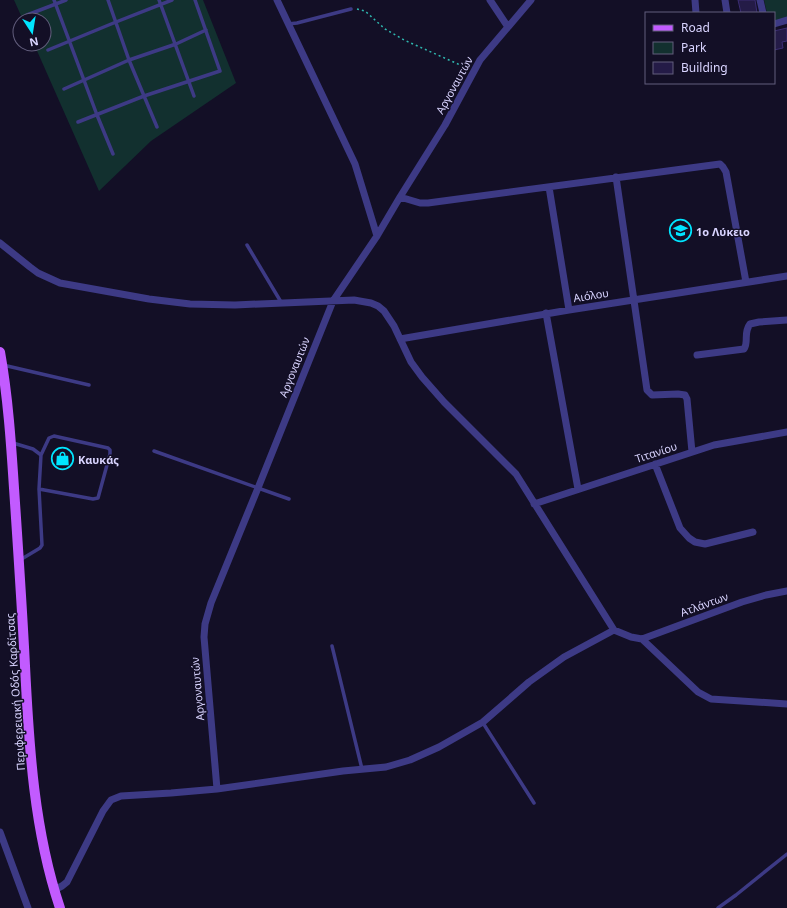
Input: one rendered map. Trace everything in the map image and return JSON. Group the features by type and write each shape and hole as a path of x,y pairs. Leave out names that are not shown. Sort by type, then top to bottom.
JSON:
{"main road":[{"name":"Περιφερειακή Οδός Καρδίτσας","path":"0,352 11,442 26,690 33,778 40,824 54,890 60,908"}],"street":[{"path":"277,0 355,164 377,236"},
{"path":"490,0 508,27"},
{"name":"Αργοναυτών","path":"218,789 204,629 210,603 333,301 377,236 445,125 485,54 531,0"},
{"path":"695,0 696,12"},
{"path":"725,0 727,12"},
{"path":"760,0 763,12"},
{"path":"775,24 787,20"},
{"path":"400,197 420,203 428,203 720,164 726,172 746,282"},
{"path":"616,177 648,392 652,396 678,394 685,395 687,398 692,452"},
{"path":"549,187 569,310"},
{"path":"0,243 38,273 70,286 190,304 235,305 360,300 378,306 387,315 411,362 422,377 444,402 516,474 614,630 558,661 529,682 483,722 439,747 410,760 386,767 343,771 218,789 171,794 123,796 113,799 103,811 67,882 54,890"},
{"name":"Αιόλου","path":"400,339 546,313 787,276"},
{"path":"546,313 578,489"},
{"path":"697,354 744,349 746,346 746,331 750,324 787,320"},
{"name":"Τιτανίου","path":"534,504 726,442 787,432"},
{"path":"655,464 680,528 689,538 695,542 705,544 753,532"},
{"name":"Ατλάντων","path":"614,630 630,637 642,639 742,602 787,591"},
{"path":"642,639 698,692 711,699 787,704"},
{"path":"0,832 28,908"}],"lane":[{"path":"33,12 55,2 66,0"},
{"path":"108,0 157,127"},
{"path":"52,48 160,2 172,0"},
{"path":"78,122 144,96 220,70 195,0"},
{"path":"55,2 113,154"},
{"path":"160,2 194,96"},
{"path":"288,24 351,9"},
{"path":"64,89 130,60 176,44 206,30"},
{"path":"247,245 281,303"},
{"path":"2,365 40,375 89,385"},
{"path":"19,560 40,548 42,545 39,489 41,455 49,438 54,436 108,448 110,450 98,498 93,499 39,489"},
{"path":"11,442 33,449 41,455"},
{"path":"154,451 289,499"},
{"path":"332,646 363,770"},
{"path":"483,722 534,802"},
{"path":"718,908 736,896 787,854"}],"path":[{"path":"351,9 365,11 391,33 475,71"}],"green space":[{"path":"14,0 203,0 236,83 151,141 99,191 38,52 52,52 52,12 19,12"},
{"path":"764,0 787,0 787,18 775,22 775,12 767,12"}],"building":[{"path":"738,0 755,0 757,12 741,12"},
{"path":"787,28 787,41 782,42 783,48 775,50 775,31"}],"place":[{"name":"1ο Λύκειο","path":"681,231"},
{"name":"Καυκάς","path":"63,459"}]}
